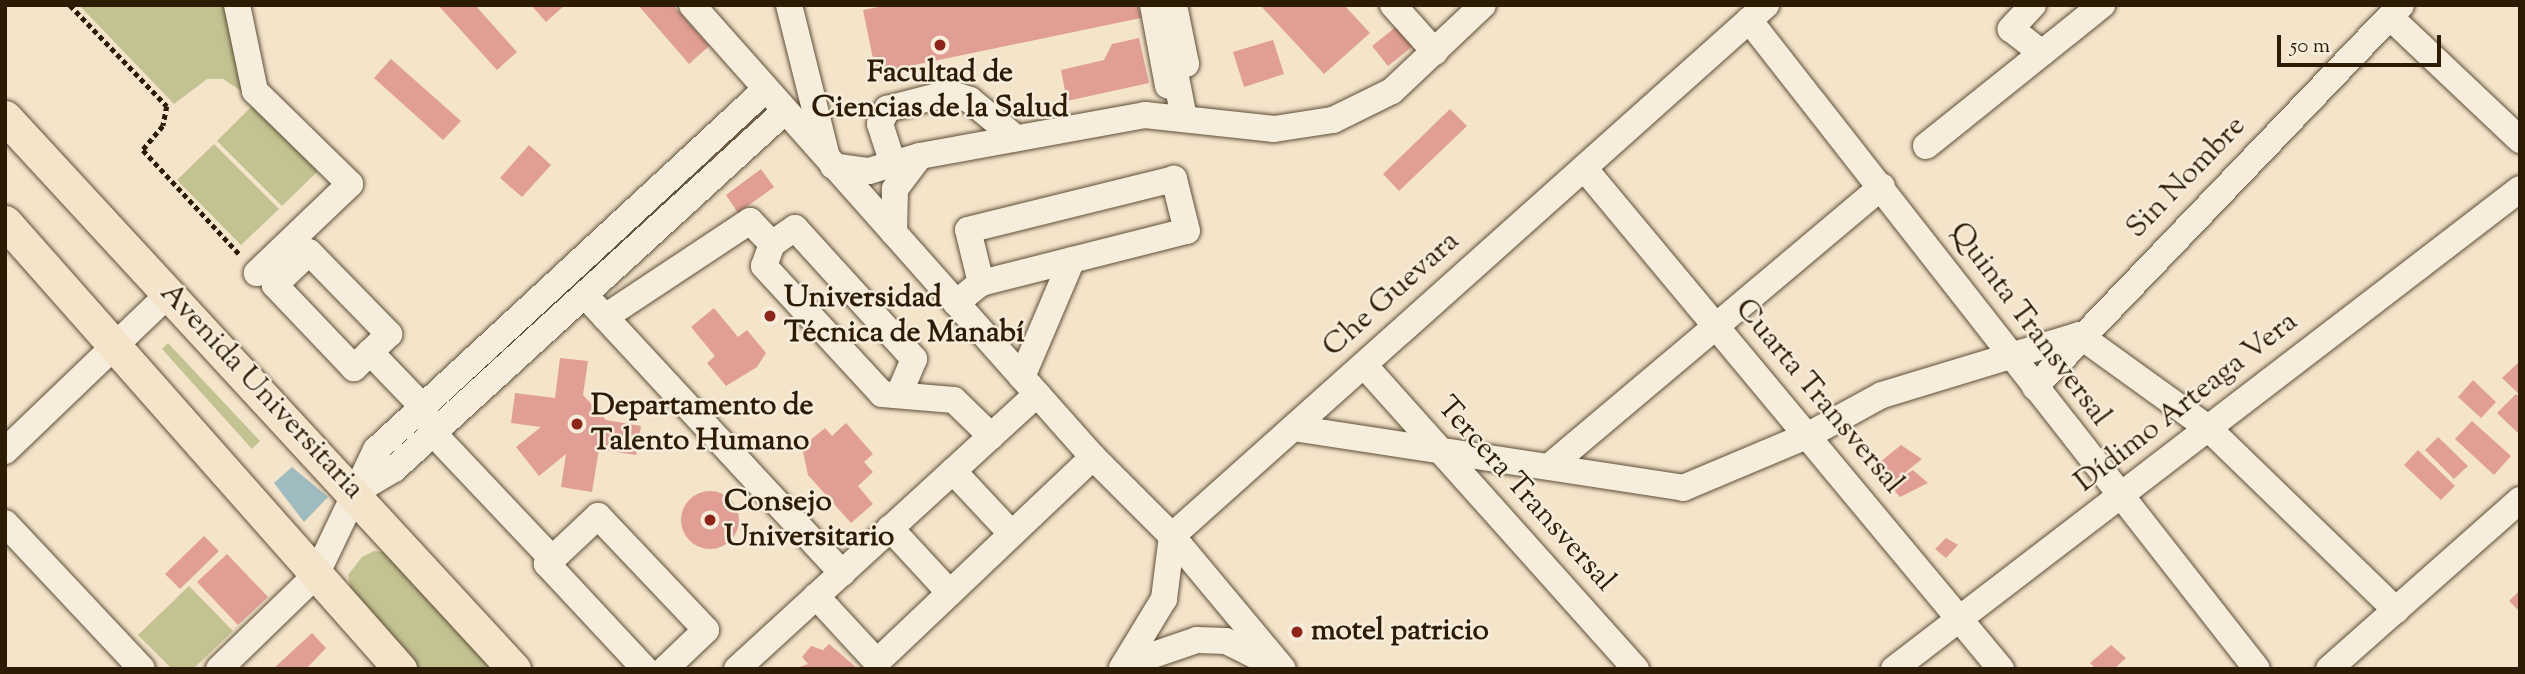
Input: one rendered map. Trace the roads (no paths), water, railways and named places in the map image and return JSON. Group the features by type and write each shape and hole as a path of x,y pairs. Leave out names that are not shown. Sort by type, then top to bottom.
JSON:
{"main road":[{"name":"Avenida Universitaria","path":"5,117 355,492 514,669"},
{"path":"5,222 400,669"}],"street":[{"path":"237,5 255,91 350,184 257,273"},
{"path":"692,5 1093,457 1172,536 1281,669"},
{"path":"789,5 830,162"},
{"path":"1153,5 1179,117"},
{"path":"1174,5 1186,64 1174,67 1179,117"},
{"path":"1393,5 1435,52"},
{"path":"830,162 858,173 920,156 1145,115 1274,129 1333,120 1392,91 1483,5"},
{"path":"2033,5 2011,29 2042,53"},
{"path":"1926,146 2102,5"},
{"path":"2396,11 2520,140"},
{"name":"Sin Nombre","path":"2035,387 2079,335 2396,11"},
{"name":"Che Guevara","path":"1172,536 1758,13"},
{"name":"Quinta Transversal","path":"1758,13 1882,186 2118,498 2257,669"},
{"path":"355,492 394,469 433,433 766,89"},
{"path":"893,164 882,115 895,104 938,95 970,100 1016,138"},
{"path":"219,669 316,575 376,450 422,406 785,111"},
{"path":"894,233 895,189 920,156"},
{"name":"Cuarta Transversal","path":"1584,167 2001,669"},
{"path":"956,303 981,283 1187,231 1174,179 968,230 981,283"},
{"path":"1550,466 1882,186"},
{"name":"Dídimo Arteaga Vera","path":"1894,669 2520,189"},
{"path":"605,317 750,221 772,244"},
{"path":"899,396 914,359 795,228 772,244 764,266 882,394 899,396 954,400 990,436"},
{"path":"737,669 990,436 1029,385 1072,260"},
{"path":"575,284 842,573"},
{"path":"5,451 169,294"},
{"path":"1293,428 1438,448 1683,488 1807,436 1882,395 2014,358 2079,335 2208,428 2396,610"},
{"path":"370,352 422,406 433,433 553,560"},
{"name":"Tercera Transversal","path":"1364,365 1620,663"},
{"path":"816,596 877,662 1093,457"},
{"path":"953,471 1012,534"},
{"path":"2329,669 2520,500"},
{"path":"646,669 547,564 598,516 706,630 676,665"},
{"path":"5,523 142,669"},
{"path":"890,528 950,593"},
{"path":"1123,667 1164,599 1172,536"},
{"path":"1123,667 1196,640 1226,641 1281,669"}],"water":[{"path":"292,467 328,497 304,522 274,483"}],"place":[{"name":"Facultad de Ciencias de la Salud","path":"940,45"},
{"name":"Universidad Técnica de Manabí","path":"770,316"},
{"name":"Departamento de Talento Humano","path":"577,424"},
{"name":"Consejo Universitario","path":"710,520"},
{"name":"motel patricio","path":"1297,632"}]}
